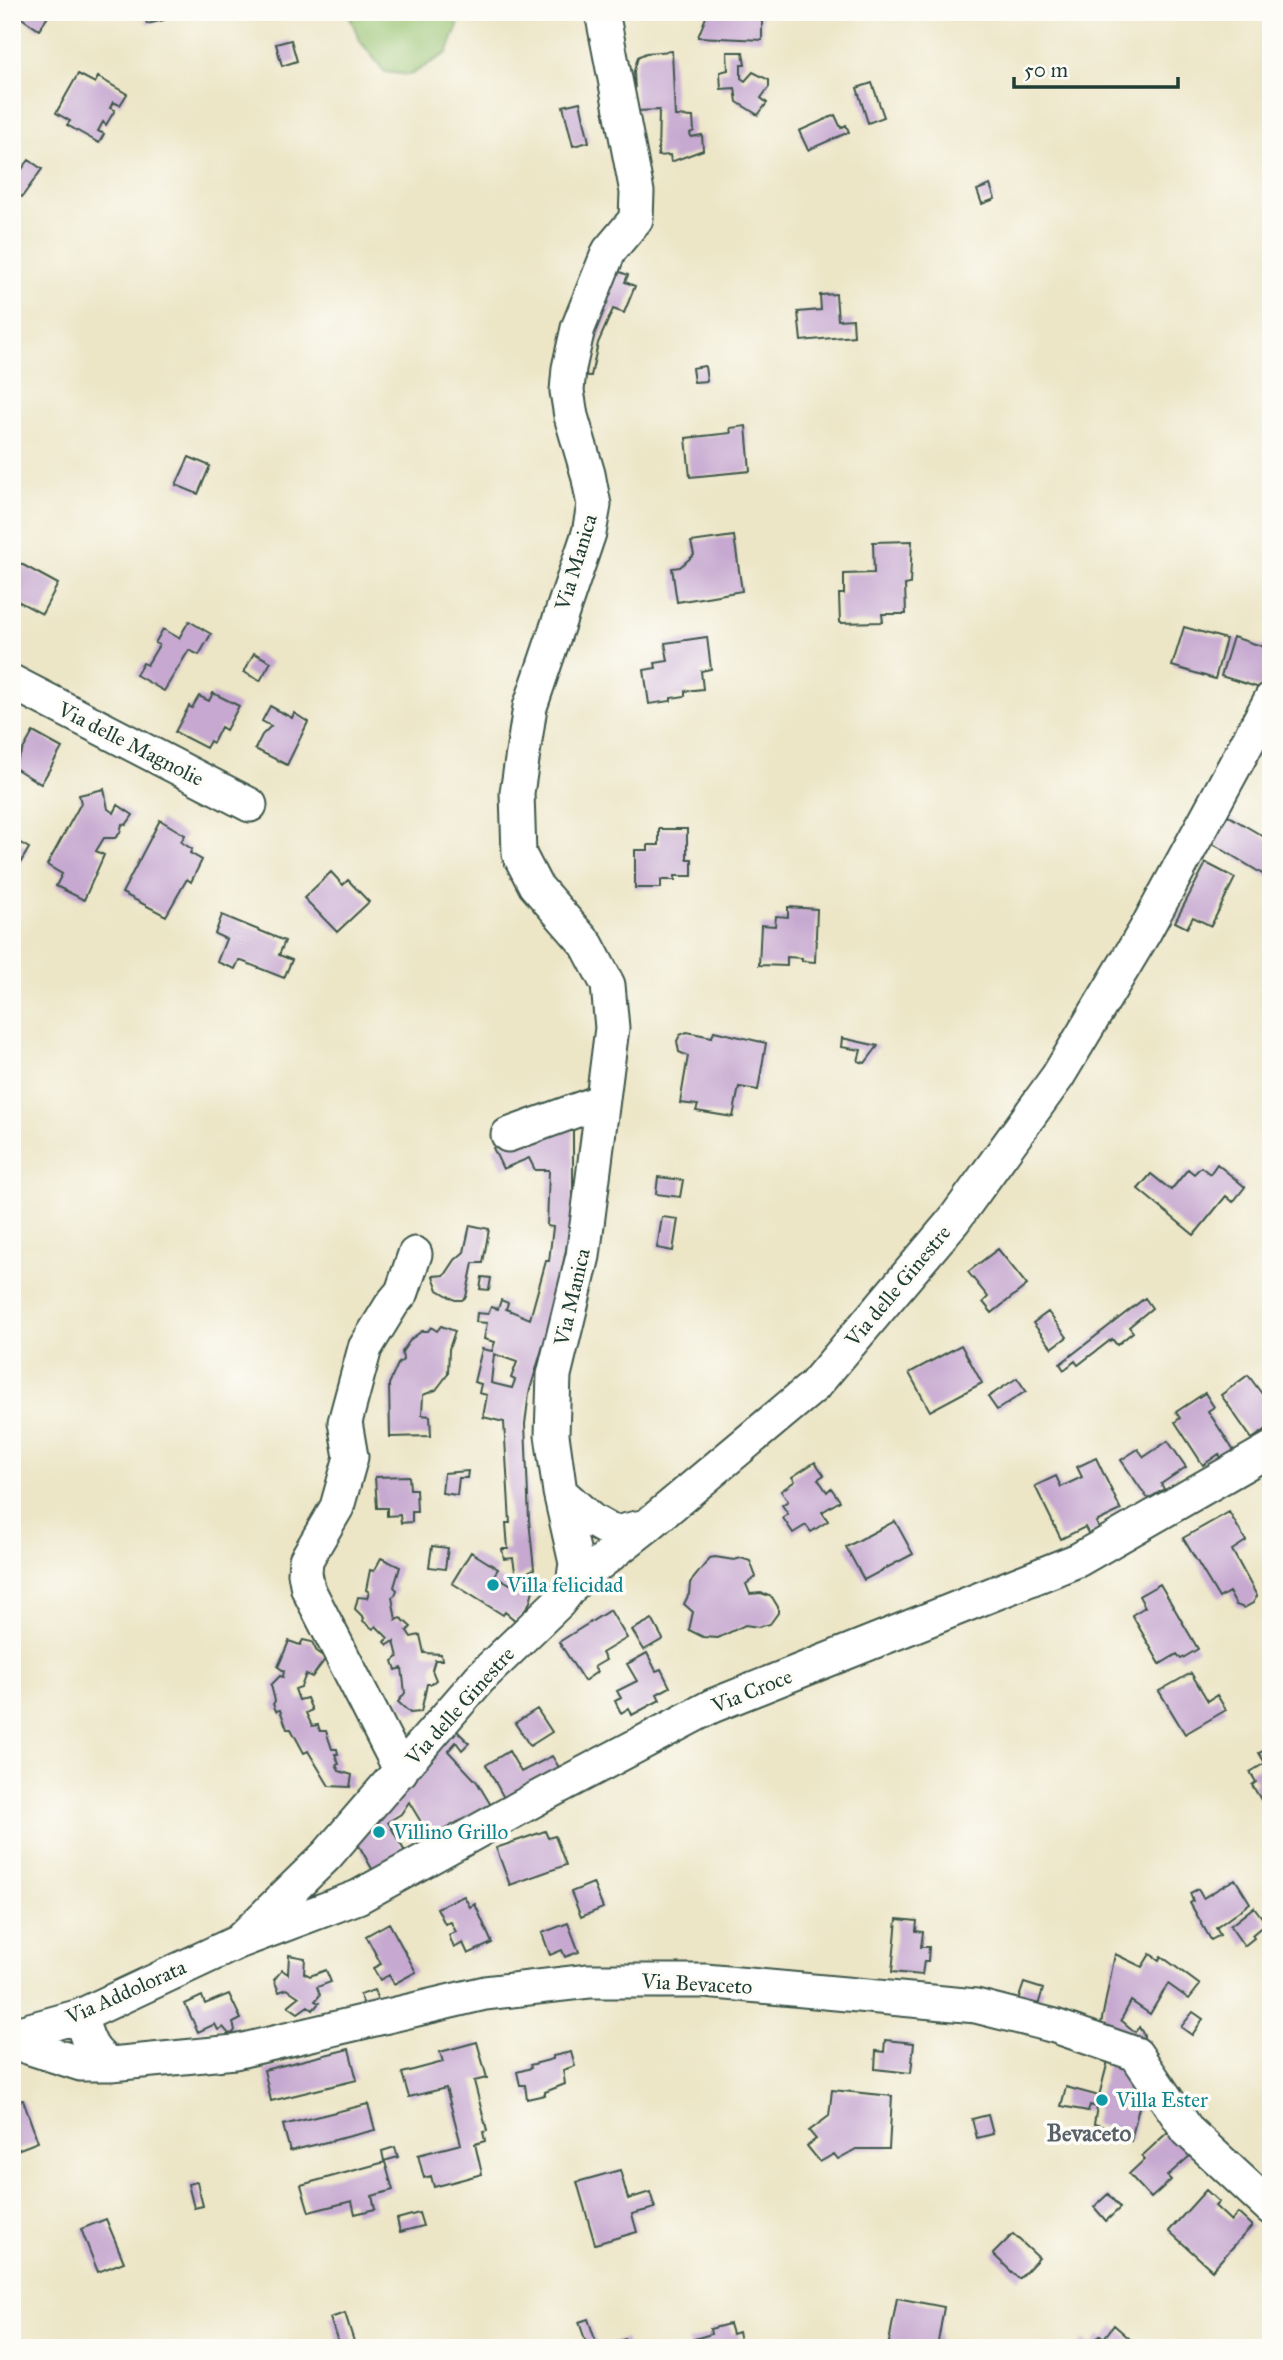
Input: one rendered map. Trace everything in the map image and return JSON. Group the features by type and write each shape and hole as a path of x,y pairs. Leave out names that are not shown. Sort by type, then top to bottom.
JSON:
{"street":[{"name":"Via Manica","path":"573,1584 576,1563 560,1492 552,1435 554,1375 583,1256 612,1028 608,985 587,945 536,885 519,854 516,793 530,707 589,533 594,505 571,416 567,391 569,368 578,328 609,251 636,219 636,192 602,12"},
{"name":"Via delle Magnolie","path":"12,682 250,805"},
{"name":"Via delle Ginestre","path":"238,1942 327,1855 480,1678 559,1602 573,1584 647,1526 814,1386 954,1220 1064,1065 1145,931 1271,699"},
{"path":"508,1135 602,1101"},
{"name":"Via delle Ginestre","path":"401,1771 308,1589 305,1573 306,1560 337,1507 351,1457 345,1422 365,1348 402,1292 415,1254"},
{"name":"Via Croce","path":"238,1942 358,1897 712,1706 1079,1560 1271,1449"},
{"path":"560,1492 591,1520 614,1533 647,1526"},
{"path":"327,1855 338,1882 358,1897"},
{"name":"Via Addolorata","path":"12,2035 80,2016 238,1942"},
{"name":"Via Bevaceto","path":"12,2042 81,2064 111,2064 235,2052 485,1993 589,1981 705,1981 976,2006 1055,2026 1136,2053 1188,2131 1271,2208"},
{"path":"80,2016 88,2041 97,2057 111,2064"}],"green space":[{"path":"348,12 463,12 447,53 410,75 385,72 360,41"}],"building":[{"path":"13,12 51,12 39,30"},
{"path":"144,12 163,12 164,20 147,24"},
{"path":"708,12 762,12 762,40 698,37"},
{"path":"291,40 297,61 282,66 276,44"},
{"path":"672,51 675,116 693,117 694,131 690,133 691,137 702,135 703,150 671,162 670,155 658,156 659,110 636,111 634,71 638,57 646,53"},
{"path":"727,52 743,52 745,65 741,65 741,78 745,81 753,72 769,80 769,87 761,98 767,103 758,115 737,102 735,88 721,89 720,72 728,70"},
{"path":"78,74 95,83 98,77 127,94 120,105 113,102 110,108 115,110 106,125 103,122 98,131 104,134 99,143 67,125 70,121 56,113"},
{"path":"872,83 884,117 868,123 857,88"},
{"path":"580,102 589,142 573,146 563,106"},
{"path":"835,115 841,128 846,125 849,132 808,150 799,131"},
{"path":"29,160 42,169 22,197 12,191 12,182"},
{"path":"990,185 995,199 982,204 977,190"},
{"path":"610,268 628,275 625,282 635,286 624,313 613,309 598,343 591,376 574,375"},
{"path":"836,294 838,320 853,319 854,336 801,341 798,312 821,310 820,295"},
{"path":"705,366 707,381 694,382 692,368"},
{"path":"746,426 750,471 690,477 686,438 731,433 730,428"},
{"path":"189,457 210,466 198,494 176,485"},
{"path":"734,536 742,591 677,602 672,568 680,567 694,555 691,542"},
{"path":"912,541 910,584 905,585 906,614 882,614 883,622 840,623 839,594 844,594 844,574 874,573 873,542"},
{"path":"12,559 58,584 42,614 12,598"},
{"path":"189,621 211,634 199,655 189,650 164,691 136,675 143,663 147,665 159,645 155,643 163,629 179,638"},
{"path":"1184,627 1226,639 1215,679 1172,666"},
{"path":"707,637 711,669 701,671 703,689 685,691 685,696 671,698 671,701 649,704 644,670 656,668 655,663 668,661 665,643"},
{"path":"1233,637 1271,649 1271,665 1263,689 1221,676"},
{"path":"254,653 271,662 260,681 244,672"},
{"path":"213,693 239,706 226,730 221,727 213,743 210,741 206,748 175,732 189,706 192,708 199,696 209,701"},
{"path":"270,706 292,718 294,713 308,722 287,765 255,749 262,735 271,726 262,721"},
{"path":"33,732 62,748 41,784 13,767"},
{"path":"104,789 108,809 114,813 118,805 133,815 126,825 122,824 120,833 115,838 104,838 96,851 104,855 84,900 56,886 62,874 47,865 81,803 79,795"},
{"path":"1227,815 1271,841 1269,878 1210,842"},
{"path":"160,820 185,835 181,842 192,849 190,853 202,860 191,882 187,879 166,916 122,893"},
{"path":"659,829 687,829 687,859 692,859 692,876 675,876 675,880 661,880 661,888 635,888 635,850 648,850 648,845 659,845"},
{"path":"12,838 29,848 12,877"},
{"path":"1206,863 1235,878 1211,926 1193,917 1187,928 1175,922"},
{"path":"331,872 343,885 348,880 369,902 337,932 304,898"},
{"path":"788,907 817,909 815,962 787,957 787,966 759,965 761,925 775,926 776,916 788,917"},
{"path":"222,915 285,941 279,955 292,960 284,978 239,960 235,969 217,962 226,939 215,934"},
{"path":"714,1031 766,1043 758,1090 739,1087 733,1117 696,1111 698,1105 680,1103 688,1056 679,1052 677,1041 680,1035 687,1032 712,1037"},
{"path":"842,1038 878,1046 865,1063 858,1061 861,1050 841,1047"},
{"path":"573,1124 573,1200 570,1229 556,1302 529,1393 525,1424 534,1569 516,1578 513,1558 504,1559 502,1549 508,1549 506,1523 510,1523 504,1422 483,1417 487,1395 479,1393 481,1384 474,1382 482,1349 492,1351 495,1342 484,1339 487,1323 476,1322 477,1313 488,1314 491,1307 498,1309 501,1300 508,1303 506,1309 530,1319 546,1261 549,1261 553,1227 547,1226 549,1170 535,1170 529,1158 503,1169 493,1148 503,1142","holes":["494,1354 517,1362 511,1378 515,1380 512,1388 491,1383"]},
{"path":"1217,1164 1245,1187 1233,1202 1226,1196 1194,1235 1138,1189 1151,1174 1171,1190 1188,1169 1194,1174 1201,1167 1210,1174"},
{"path":"658,1177 683,1180 680,1197 656,1194"},
{"path":"662,1217 678,1219 673,1251 657,1248"},
{"path":"470,1225 489,1229 483,1263 473,1263 466,1297 455,1300 438,1290 433,1276 445,1275 464,1252"},
{"path":"998,1249 1027,1285 992,1313 983,1302 988,1297 968,1272"},
{"path":"482,1277 491,1278 489,1290 480,1289"},
{"path":"1145,1298 1152,1308 1129,1327 1133,1332 1117,1345 1112,1339 1078,1365 1075,1361 1064,1370 1060,1364"},
{"path":"1048,1312 1067,1337 1052,1348 1033,1323"},
{"path":"441,1326 455,1331 449,1349 448,1374 436,1390 423,1395 422,1415 430,1416 431,1436 390,1437 389,1384 398,1364 403,1360 402,1352 411,1339 422,1331 428,1331 431,1327 437,1331"},
{"path":"961,1345 982,1383 930,1411 909,1373"},
{"path":"1248,1375 1271,1406 1271,1426 1252,1439 1221,1395"},
{"path":"1017,1378 1026,1391 997,1410 988,1397"},
{"path":"1205,1393 1214,1407 1208,1411 1234,1451 1222,1459 1219,1454 1203,1465 1175,1422 1180,1418 1176,1412"},
{"path":"1168,1441 1186,1467 1161,1484 1164,1489 1148,1499 1121,1460 1138,1449 1144,1457"},
{"path":"1096,1458 1121,1510 1096,1522 1100,1530 1089,1535 1085,1527 1061,1539 1035,1486 1056,1476 1061,1487 1082,1477 1077,1467"},
{"path":"815,1462 824,1475 818,1479 827,1492 831,1488 840,1501 822,1512 828,1521 811,1532 806,1525 793,1533 783,1518 788,1514 782,1505 788,1501 781,1491 795,1481 792,1477"},
{"path":"468,1471 467,1478 459,1478 457,1495 442,1493 444,1473"},
{"path":"409,1476 410,1489 416,1489 417,1512 412,1512 412,1522 401,1523 400,1515 387,1516 387,1508 377,1508 375,1477"},
{"path":"1229,1512 1246,1541 1232,1550 1257,1596 1253,1603 1244,1608 1236,1605 1229,1592 1219,1598 1183,1538"},
{"path":"895,1521 913,1554 864,1580 846,1547"},
{"path":"432,1546 448,1548 445,1569 429,1567"},
{"name":"Villa felicidad","path":"471,1552 498,1569 494,1575 510,1584 514,1580 534,1586 530,1602 520,1619 516,1621 505,1612 503,1615 452,1583"},
{"path":"381,1558 400,1567 394,1587 397,1590 392,1597 396,1620 401,1618 411,1627 407,1631 411,1637 420,1635 424,1653 441,1654 442,1660 435,1660 432,1670 436,1680 427,1684 421,1712 410,1713 398,1702 405,1693 402,1668 396,1670 393,1661 398,1657 394,1641 388,1645 385,1642 388,1638 376,1626 373,1629 363,1621 364,1618 355,1609 358,1597 367,1598 370,1570 374,1571"},
{"path":"710,1558 750,1561 756,1577 746,1584 750,1594 761,1593 772,1597 778,1607 778,1613 770,1624 759,1627 745,1625 718,1638 703,1637 689,1630 693,1612 684,1604 690,1583"},
{"path":"1160,1584 1198,1649 1181,1659 1177,1654 1160,1664 1132,1615 1145,1607 1139,1596"},
{"path":"610,1610 627,1638 602,1653 606,1660 594,1667 597,1672 584,1681 559,1642"},
{"path":"652,1619 663,1639 644,1650 632,1630"},
{"path":"303,1640 312,1642 317,1652 326,1658 312,1677 306,1674 301,1687 295,1689 299,1700 307,1698 312,1710 306,1713 312,1726 318,1725 320,1731 326,1731 332,1749 337,1749 338,1754 335,1754 339,1764 336,1765 339,1771 352,1775 350,1787 329,1786 308,1751 304,1753 291,1729 287,1729 280,1710 276,1711 273,1704 275,1701 271,1685 280,1676 283,1677 284,1671 278,1667 289,1641 300,1645"},
{"path":"647,1653 656,1671 661,1669 670,1687 657,1694 660,1700 632,1715 629,1708 621,1713 615,1701 621,1698 617,1691 637,1681 627,1664"},
{"path":"1191,1673 1208,1701 1217,1695 1226,1710 1185,1734 1159,1691"},
{"path":"537,1709 552,1732 530,1746 515,1723"},
{"path":"455,1729 469,1743 462,1750 456,1742 448,1751 477,1782 492,1807 433,1842 409,1802 401,1814 388,1822 408,1857 376,1876 357,1842"},
{"path":"1271,1747 1271,1816 1252,1785 1256,1782 1250,1772 1265,1763 1259,1753"},
{"path":"509,1751 521,1772 552,1756 560,1769 505,1800 486,1765"},
{"path":"545,1831 548,1838 555,1836 566,1865 510,1885 496,1848"},
{"path":"1235,1879 1250,1903 1216,1928 1220,1935 1211,1940 1190,1903 1193,1901 1190,1893 1198,1889 1203,1898"},
{"path":"593,1883 603,1908 581,1917 571,1892"},
{"path":"464,1896 470,1907 475,1904 492,1943 468,1954 463,1943 454,1948 449,1935 456,1932 451,1922 445,1924 437,1908"},
{"path":"1254,1907 1266,1923 1244,1946 1230,1926"},
{"path":"897,1919 917,1921 916,1931 923,1932 921,1947 929,1947 928,1961 924,1961 922,1975 892,1972"},
{"path":"389,1923 416,1972 394,1984 389,1975 380,1980 373,1968 381,1964 366,1936"},
{"path":"568,1923 579,1952 565,1957 562,1950 550,1955 542,1933"},
{"path":"1115,1954 1142,1967 1150,1954 1159,1960 1161,1956 1200,1985 1189,1999 1168,1984 1150,2014 1131,2001 1121,2020 1135,2032 1139,2027 1144,2035 1143,2047 1099,2034"},
{"path":"289,1955 305,1958 304,1973 310,1976 326,1970 331,1982 317,1987 320,1995 315,2001 319,2003 313,2010 308,2006 298,2013 288,2006 299,1997 287,1989 279,1992 274,1980 282,1970 288,1974"},
{"path":"1024,1983 1043,1989 1036,2012 1016,2006"},
{"path":"374,1990 380,2005 366,2010 360,1995"},
{"path":"229,1994 241,2019 233,2023 233,2033 229,2034 223,2027 218,2030 215,2024 198,2032 185,2004 202,1996 205,2004"},
{"path":"1193,2012 1203,2019 1192,2035 1181,2027"},
{"path":"885,2040 914,2043 911,2073 875,2069 876,2051 884,2052"},
{"path":"477,2042 487,2078 474,2081 487,2131 483,2132 485,2141 475,2144 482,2174 434,2187 431,2176 424,2178 418,2155 461,2144 446,2088 409,2097 402,2073 443,2062 440,2052"},
{"path":"349,2049 357,2080 271,2101 264,2070"},
{"path":"571,2052 575,2066 563,2070 565,2084 545,2092 545,2095 527,2099 525,2085 520,2085 517,2072 531,2068 530,2065 553,2059 553,2056"},
{"name":"Villa Ester","path":"1110,2053 1145,2082 1131,2141 1102,2134 1104,2127 1094,2124 1097,2107 1090,2105 1088,2111 1061,2106 1066,2087 1099,2096"},
{"path":"832,2090 892,2096 889,2149 856,2149 838,2159 834,2154 820,2162 807,2146 816,2139 809,2131 829,2116"},
{"path":"23,2100 38,2142 12,2152 12,2103"},
{"path":"368,2104 375,2130 290,2151 283,2125"},
{"path":"988,2115 993,2134 977,2138 972,2119"},
{"path":"1169,2131 1191,2155 1167,2176 1171,2180 1151,2198 1129,2174 1145,2159 1142,2156"},
{"path":"395,2147 398,2157 384,2161 382,2151"},
{"path":"385,2162 393,2190 372,2196 375,2209 355,2214 352,2201 309,2212 301,2185"},
{"path":"620,2170 628,2199 650,2192 655,2208 632,2214 637,2232 595,2244 577,2182"},
{"path":"197,2182 203,2206 194,2208 188,2184"},
{"path":"1206,2190 1219,2202 1215,2206 1231,2221 1238,2213 1252,2226 1212,2270 1169,2231"},
{"path":"1108,2194 1120,2208 1106,2221 1094,2207"},
{"path":"419,2213 423,2226 400,2232 397,2219"},
{"path":"106,2219 124,2262 98,2272 81,2229"},
{"path":"1013,2234 1039,2258 1019,2279 993,2254"},
{"path":"897,2298 944,2307 937,2348 888,2348"},
{"path":"345,2313 356,2348 340,2348 330,2318"},
{"path":"588,2319 598,2348 588,2348 579,2322"},
{"path":"729,2324 732,2334 738,2332 742,2348 690,2348 688,2341 711,2334 710,2329"},
{"path":"1114,2325 1138,2346 1137,2348 1077,2348 1083,2340 1091,2346 1100,2335 1104,2338"},
{"path":"625,2339 628,2348 609,2348 608,2345"}],"place":[{"name":"Villa felicidad","path":"493,1585"},
{"name":"Villino Grillo","path":"379,1832"},
{"name":"Villa Ester","path":"1102,2100"}],"district":[{"name":"Bevaceto","path":"1089,2133"}]}
